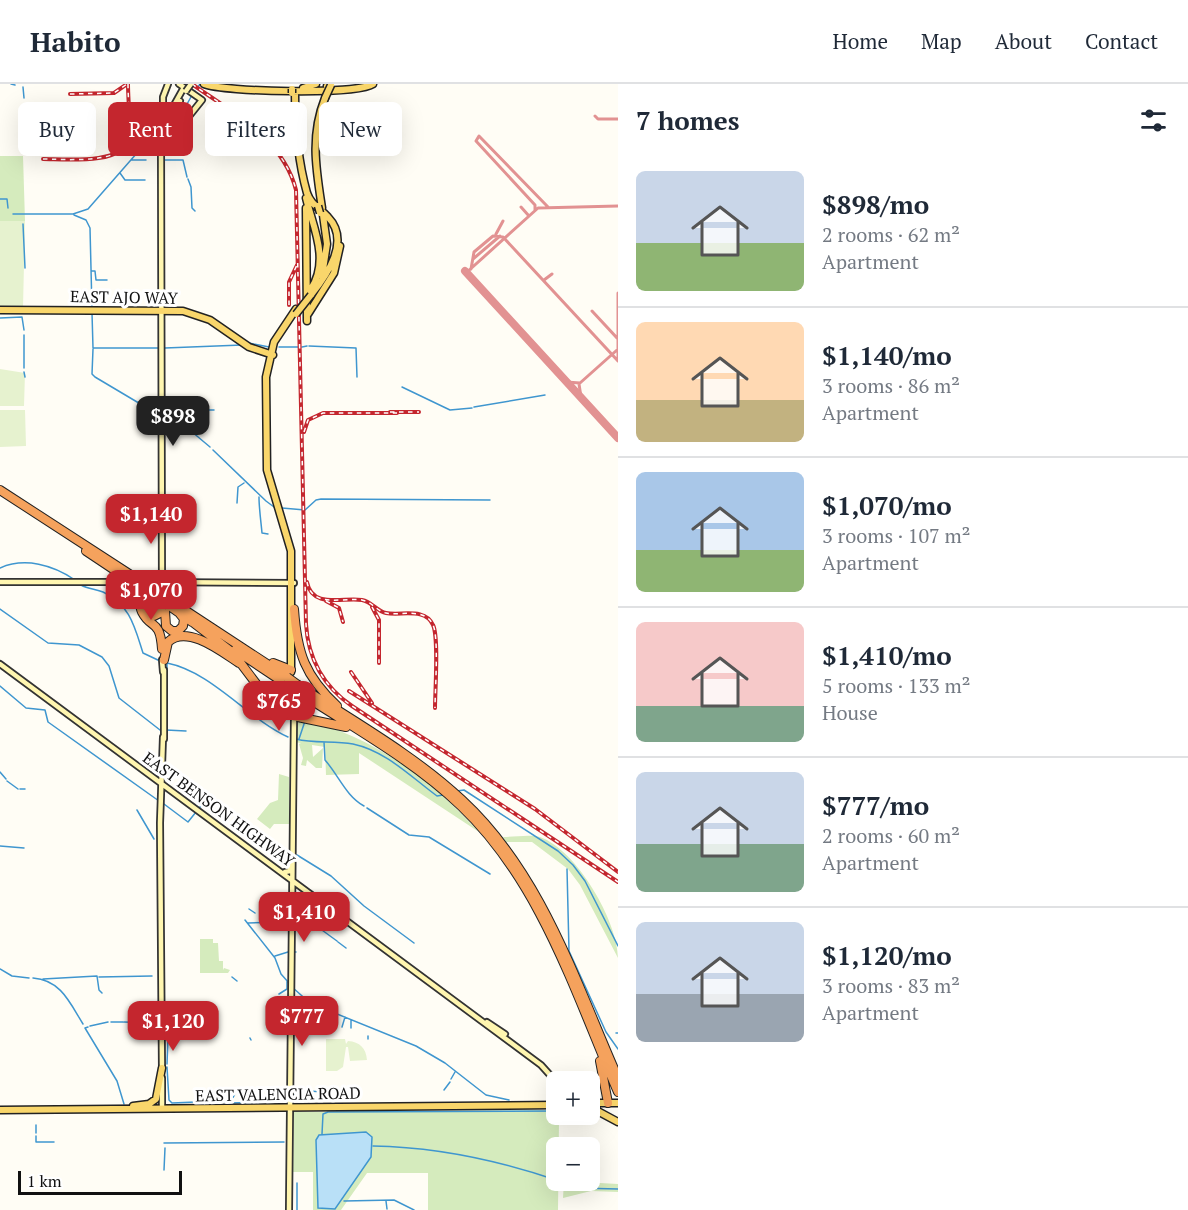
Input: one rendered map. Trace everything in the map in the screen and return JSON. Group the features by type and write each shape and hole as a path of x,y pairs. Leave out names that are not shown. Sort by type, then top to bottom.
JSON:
{"highway":[{"path":"0,491 227,647 268,699 292,715 348,728 415,769"},
{"path":"29,510 123,576 147,585 164,603 224,636 288,677 298,688 415,769 456,801 496,840 533,901 618,1092"},
{"path":"135,582 141,592 142,613 160,630 162,649"},
{"path":"294,609 296,644 303,662 331,700 371,733"},
{"path":"190,620 288,677"},
{"path":"163,662 166,646 171,639 192,638 208,643 234,660 253,678"},
{"path":"298,688 371,733 442,782 496,840 538,899 618,1078"},
{"path":"577,985 605,1044 618,1062"},
{"path":"585,1017 602,1065 608,1105"}],"main road":[{"path":"163,102 168,84"},
{"path":"179,84 202,100 193,112"},
{"path":"294,90 318,84"},
{"path":"294,90 361,89 375,84"},
{"path":"202,85 236,90 363,90 375,84"},
{"path":"202,85 236,90"},
{"path":"313,289 324,254 322,212 311,146 323,98 329,85"},
{"path":"176,102 187,87"},
{"path":"178,102 187,87"},
{"path":"294,90 294,137 320,253 313,289"},
{"path":"294,90 296,136 307,194 314,206 322,212 338,234 338,262 331,279 311,307 307,321 304,187"},
{"path":"162,156 163,581"},
{"path":"290,1210 288,1107 293,901 291,852 294,609 290,542 266,459 266,377 280,331 330,268 336,251 335,231 322,212"},
{"name":"EAST AJO WAY","path":"0,312 183,311 202,317 241,345 271,356"},
{"path":"161,828 163,511"},
{"path":"162,532 164,544"},
{"path":"0,580 293,582"},
{"path":"291,985 292,715 288,677 293,582"},
{"path":"163,662 164,603"},
{"name":"EAST BENSON HIGHWAY","path":"0,663 285,872 300,886 546,1071"},
{"path":"162,1108 163,736"},
{"name":"EAST BENSON HIGHWAY","path":"129,758 543,1063 549,1071"},
{"path":"155,776 160,777 162,772"},
{"path":"163,793 166,789 172,791"},
{"path":"285,872 290,870 291,852"},
{"path":"293,901 295,887 300,886"},
{"path":"129,1107 147,1104 156,1099 162,1068"},
{"path":"369,1107 389,1104"},
{"name":"EAST VALENCIA ROAD","path":"288,1107 389,1104 546,1104"},
{"name":"EAST VALENCIA ROAD","path":"0,1109 546,1104"},
{"path":"600,1105 618,1105"},
{"path":"608,1105 610,1114 618,1122"},
{"name":"EAST VALENCIA ROAD","path":"97,1108 162,1108"},
{"path":"600,1111 618,1122"}],"green space":[{"path":"0,156 23,156 25,221 0,221"},
{"path":"0,221 25,221 23,308 0,308"},
{"path":"0,369 25,373 24,406 0,406"},
{"path":"0,410 25,410 26,446 0,447"},
{"path":"299,719 350,735 397,761 440,794 479,832 359,753 359,774 326,775 325,747 312,745 313,757 323,748 322,768 316,768 307,760 306,766 301,765 303,758 299,744 301,743 294,742 296,721"},
{"path":"279,774 289,777 289,824 274,824 270,829 257,819 270,803 278,800"},
{"path":"503,837 540,837 554,844 568,856 593,889 603,907 616,943 618,958 580,885 568,869 532,842 506,842"},
{"path":"200,939 213,939 213,943 218,943 219,961 223,961 223,970 224,968 230,970 228,973 200,973"},
{"path":"326,1039 345,1039 346,1044 348,1041 359,1044 364,1049 367,1060 350,1061 348,1047 346,1047 343,1067 337,1071 326,1071"},
{"path":"546,1110 546,1125 559,1125 559,1137 546,1137 546,1191 558,1191 558,1210 428,1210 428,1173 367,1173 341,1210 313,1210 313,1172 293,1172 294,1112"},
{"path":"600,1183 618,1184 618,1192 591,1191 600,1191"},
{"path":"563,1191 591,1191 563,1198"}],"water":[{"path":"366,1132 372,1137 371,1157 335,1209 318,1208 316,1140 319,1135"}],"waterway":[{"path":"11,84 15,85"},
{"path":"23,87 24,98"},
{"path":"13,214 73,214 88,209 151,137 173,130 192,95"},
{"path":"132,160 146,160"},
{"path":"165,160 183,160 187,177"},
{"path":"120,173 125,180 145,180"},
{"path":"188,179 191,187 192,208 195,211"},
{"path":"0,199 7,199 8,208"},
{"path":"74,215 86,220 90,228 92,309"},
{"path":"23,224 25,268"},
{"path":"92,271 95,271 96,280 107,280"},
{"path":"92,313 93,348 158,348"},
{"path":"0,318 22,317 24,330"},
{"path":"24,335 24,368"},
{"path":"249,343 269,347"},
{"path":"165,348 242,345"},
{"path":"302,347 307,346"},
{"path":"309,346 356,348 357,377"},
{"path":"279,347 300,347"},
{"path":"93,349 92,374 95,377 164,418 185,426 210,447"},
{"path":"24,372 25,377"},
{"path":"402,387 450,410 472,408"},
{"path":"474,407 545,395"},
{"path":"192,431 196,430 206,419 206,410 214,410"},
{"path":"213,450 274,507"},
{"path":"237,503 238,487 244,483"},
{"path":"259,497 262,533 268,534"},
{"path":"282,508 305,510 316,500 321,499 490,500"},
{"path":"0,568 19,563 39,564 58,570 75,580"},
{"path":"81,585 103,592 120,603 130,618 143,653 160,661"},
{"path":"0,609 48,643 79,645 102,657 109,666 119,698 160,730"},
{"path":"167,663 183,668 214,685 258,719 288,737"},
{"path":"167,663 167,689"},
{"path":"0,686 26,708 45,710 48,722 159,801"},
{"path":"307,715 312,704"},
{"path":"299,739 305,721"},
{"path":"166,730 186,731"},
{"path":"296,739 365,747 398,766 437,796 443,795"},
{"path":"324,742 325,760 347,791 364,806"},
{"path":"0,772 6,779"},
{"path":"7,781 18,789"},
{"path":"20,789 25,789"},
{"path":"457,791 464,790 558,851 573,865 585,881 618,946"},
{"path":"200,807 207,803"},
{"path":"164,804 188,822 196,812"},
{"path":"367,808 409,835 429,837 490,874"},
{"path":"137,810 154,839"},
{"path":"295,845 295,852"},
{"path":"0,846 24,848"},
{"path":"297,855 331,876 364,906 414,943"},
{"path":"567,869 569,951 606,1032 618,1049"},
{"path":"249,909 255,913"},
{"path":"307,919 312,912"},
{"path":"248,923 280,922 289,917"},
{"path":"296,917 304,917 337,941"},
{"path":"245,920 275,958 281,974 289,983"},
{"path":"338,942 346,948"},
{"path":"275,956 288,952"},
{"path":"0,969 12,976 29,978"},
{"path":"43,979 97,976 99,990 102,993"},
{"path":"99,977 152,976"},
{"path":"232,977 237,981"},
{"path":"33,978 51,983 58,988 83,1024"},
{"path":"279,994 287,989 287,981"},
{"path":"292,987 310,1003 416,1046 445,1063 486,1095 509,1100"},
{"path":"301,1006 302,998"},
{"path":"342,1027 345,1017"},
{"path":"351,1020 351,1028"},
{"path":"165,1035 166,1021"},
{"path":"90,1026 108,1022"},
{"path":"111,1022 123,1022"},
{"path":"124,1022 151,1023 160,1033"},
{"path":"88,1027 85,1028 117,1081 124,1104"},
{"path":"164,1034 168,1037 167,1064"},
{"path":"167,1067 169,1100 172,1103 196,1102"},
{"path":"451,1079 455,1072"},
{"path":"444,1090 450,1082"},
{"path":"292,1098 298,1090 322,1092"},
{"path":"231,1101 235,1094"},
{"path":"228,1103 277,1102 285,1098"},
{"path":"198,1102 225,1102"},
{"path":"322,1134 323,1114 328,1112 546,1111"},
{"path":"36,1125 36,1133"},
{"path":"36,1136 36,1142 54,1142"},
{"path":"164,1143 284,1142"},
{"path":"373,1146 419,1149 466,1156 546,1177"},
{"path":"164,1170 165,1148"},
{"path":"297,1183 297,1210"},
{"path":"600,1189 618,1189"},
{"path":"344,1201 394,1200 414,1210"},
{"path":"386,1201 387,1209"}],"taxiway":[{"path":"595,116 598,119 618,119"},
{"path":"535,210 535,205 476,141 479,136 548,207"},
{"path":"466,273 538,208 618,206"},
{"path":"521,207 529,216"},
{"path":"496,234 503,221"},
{"path":"471,269 474,252 493,236 503,237 618,361"},
{"path":"473,259 500,236"},
{"path":"544,280 552,274"},
{"path":"618,293 618,359"},
{"path":"592,311 617,338"},
{"path":"566,382 580,383 617,350"},
{"path":"579,384 581,397"}],"runway":[{"path":"465,271 618,438"}],"railway":[{"path":"70,94 114,93 127,84"},
{"path":"43,159 91,159 115,154 124,148 129,133 128,84"},
{"path":"192,84 239,117 268,142 280,156 296,190 306,624 310,648 319,670 333,690 352,706 618,882"},
{"path":"289,305 289,282 297,265"},
{"path":"390,412 419,412"},
{"path":"304,432 308,420 323,413 397,413"},
{"path":"307,582 315,596 322,599 362,600 386,613 412,613 429,619 435,631 436,641 435,708"},
{"path":"326,601 339,608 343,622"},
{"path":"372,607 379,620 379,663"},
{"path":"351,672 372,703"},
{"path":"349,691 535,809 618,872"}]}
